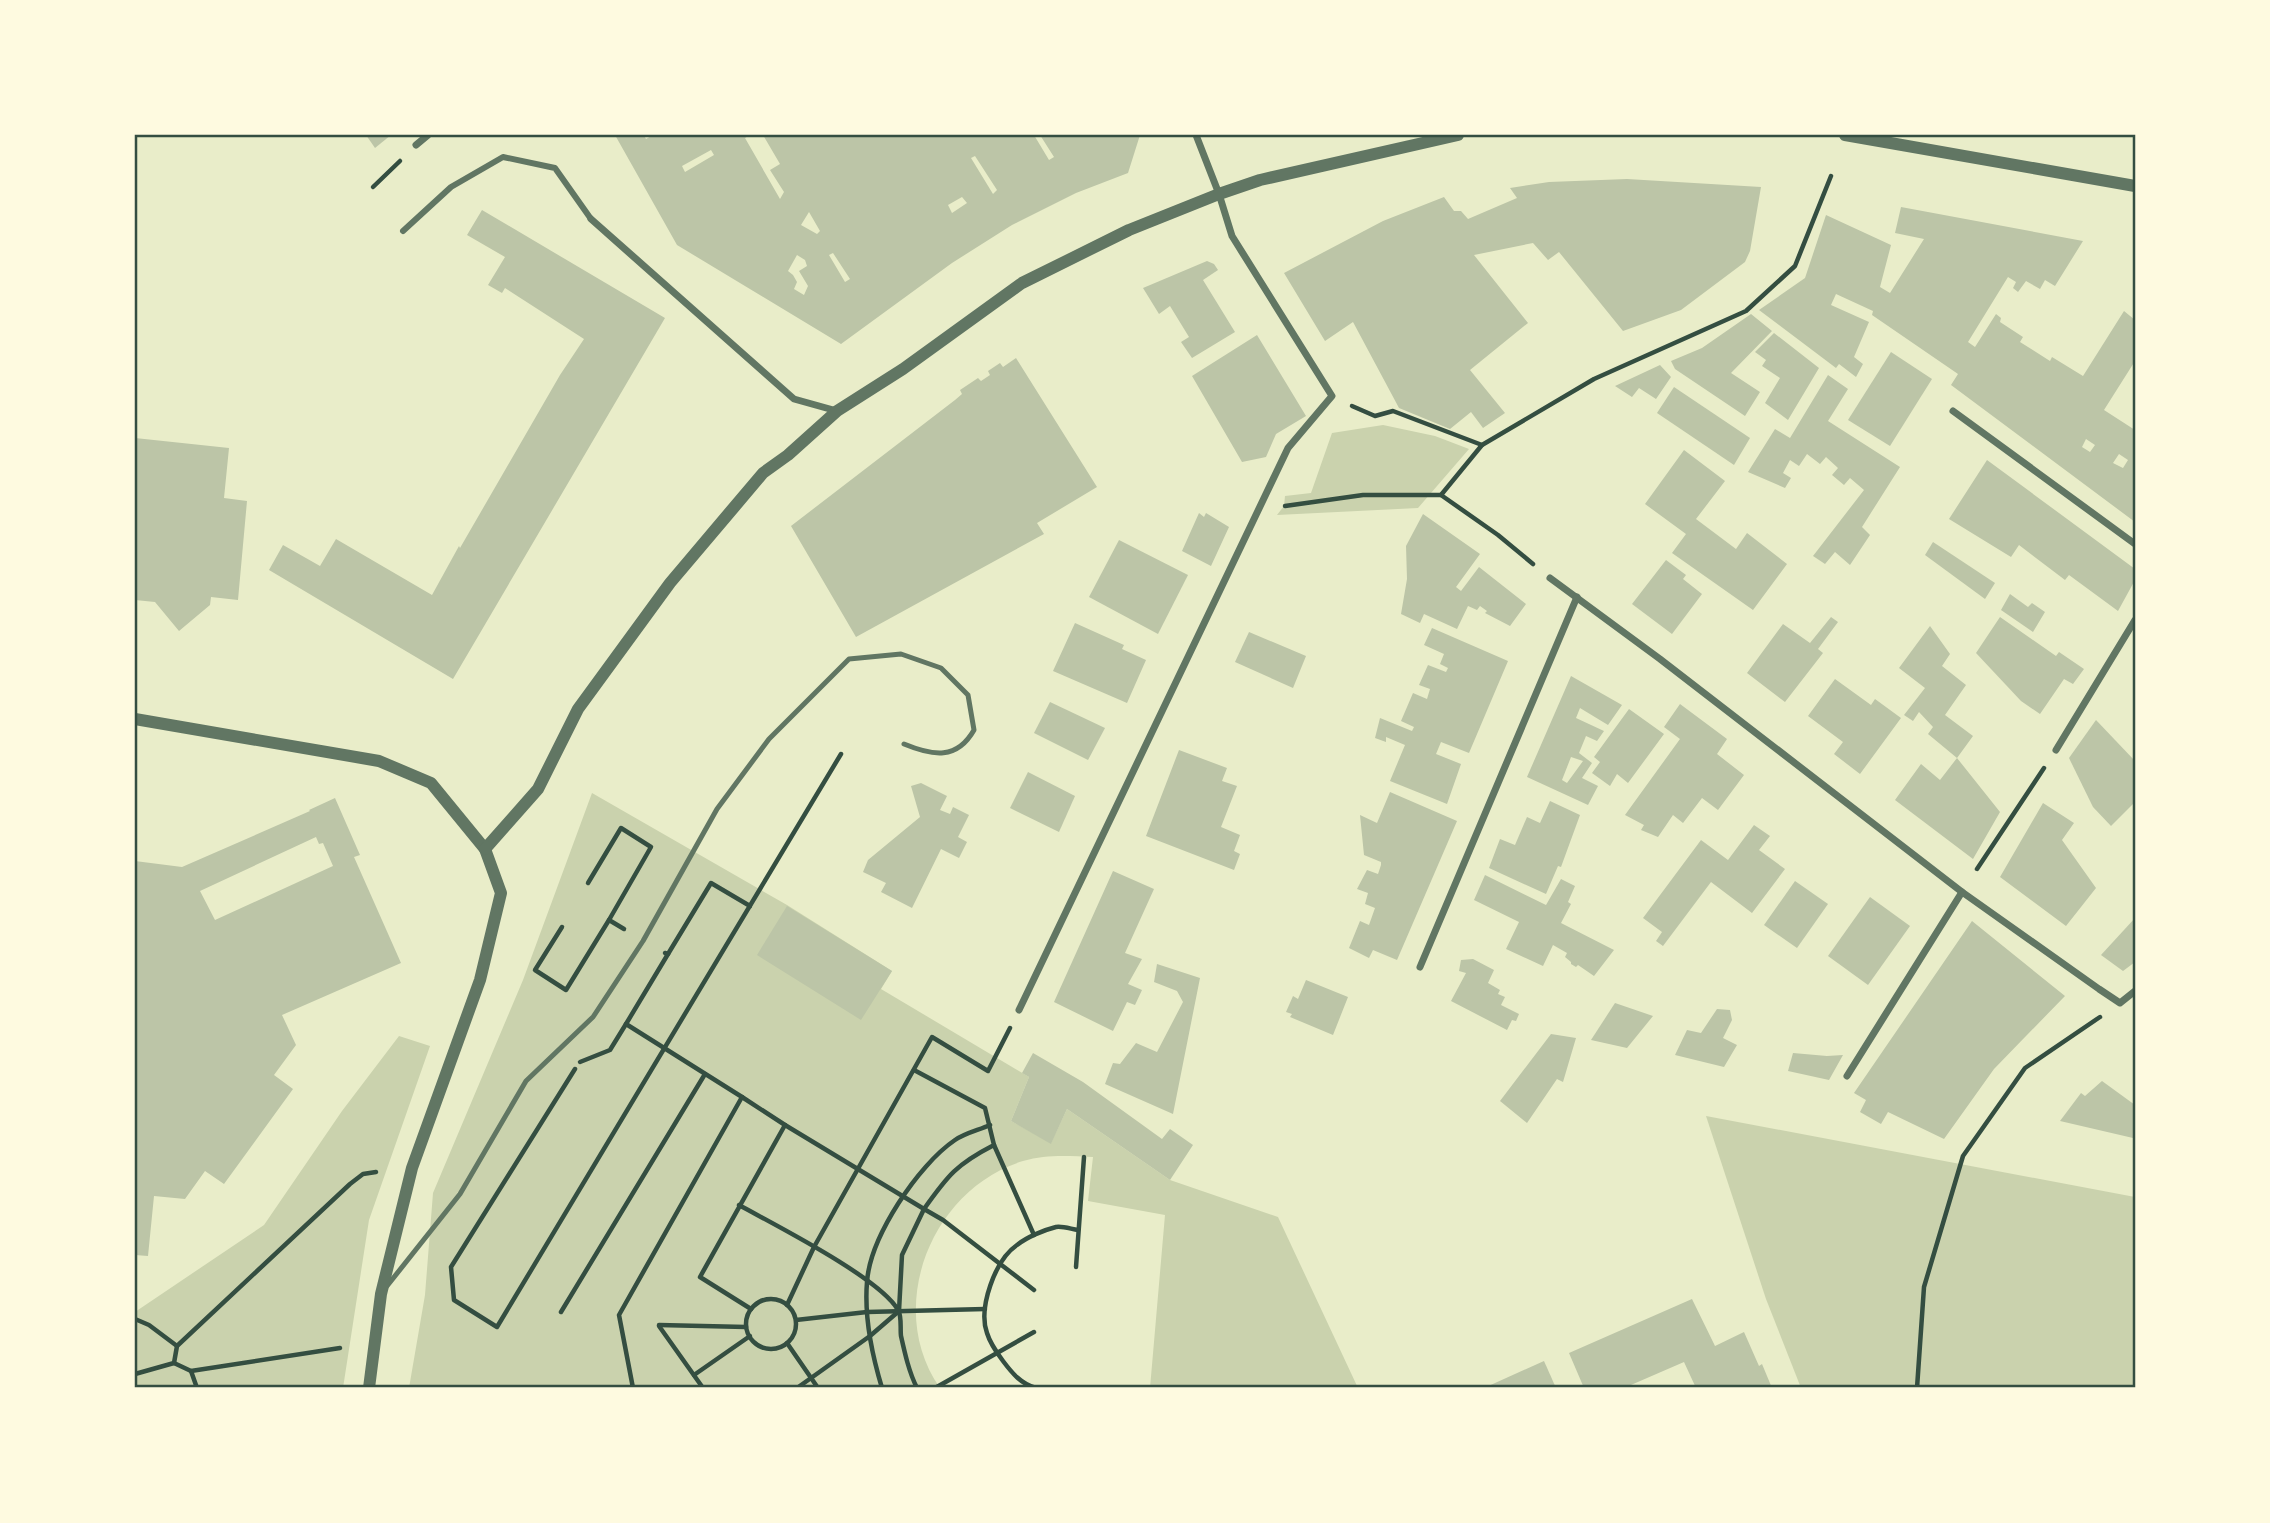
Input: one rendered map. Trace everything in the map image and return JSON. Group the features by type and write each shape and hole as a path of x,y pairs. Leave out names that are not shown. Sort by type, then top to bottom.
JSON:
{"street":[{"path":"416,145 428,135"},
{"path":"1019,1010 1288,448 1332,396 1231,236 1219,194 1196,135"},
{"path":"485,849 538,789 579,709 670,583 763,472 788,455 837,411 903,369 1022,284 1129,230 1260,180 1458,135"},
{"path":"1845,135 2135,186"},
{"path":"403,231 451,187 503,156 555,168 591,219 794,399 837,411"},
{"path":"1953,411 2135,544"},
{"path":"1550,578 1962,892 2120,1003 2135,992"},
{"path":"1420,967 1577,597"},
{"path":"2056,750 2135,620"},
{"path":"135,719 379,761 431,783 485,849 501,893 480,980 412,1168 381,1294 369,1388"},
{"path":"1847,1076 1962,892"}],"lane":[{"path":"381,1294 460,1194 526,1081 593,1017 643,941 717,809 769,739 849,659 901,654 941,668 968,695 974,730 966,744 944,753 923,752 904,744"}],"path":[{"path":"373,187 416,145"},
{"path":"1441,495 1482,445 1594,379 1746,311 1795,266 1831,176"},
{"path":"1345,402 1375,416 1393,411 1482,445"},
{"path":"1284,506 1363,495 1441,495 1498,535 1550,578"},
{"path":"1977,869 2056,750"},
{"path":"668,954 610,1050 579,1062 451,1267 454,1300 498,1327 663,1047 841,754"},
{"path":"562,927 535,970 566,990 609,920"},
{"path":"1917,1388 1924,1287 1964,1156 2025,1068 2120,1003"},
{"path":"787,1305 814,1247 932,1037 988,1072 1019,1010"},
{"path":"626,1024 785,1125 943,1220 1034,1290"},
{"path":"914,1070 985,1108 994,1144 1034,1235"},
{"path":"561,1312 705,1074"},
{"path":"634,1388 619,1315 742,1097"},
{"path":"751,1309 700,1277 785,1125"},
{"path":"882,1388 870,1336 866,1280 879,1237 903,1195 925,1168 956,1139 990,1125"},
{"path":"917,1388 903,1344 899,1311 902,1255 924,1209 944,1180 965,1160 994,1144"},
{"path":"1076,1267 1084,1157"},
{"path":"174,1363 177,1346 350,1184 363,1174 376,1172"},
{"path":"739,1205 866,1280 882,1292 899,1311"},
{"path":"1036,1388 1025,1387 997,1354 986,1332 988,1288 1014,1246 1034,1235 1058,1227 1078,1230"},
{"path":"772,1299 787,1305 796,1320 796,1330 787,1343 774,1349 759,1345 746,1327 751,1309 772,1299"},
{"path":"796,1320 867,1312 985,1309"},
{"path":"797,1388 870,1336 899,1311"},
{"path":"135,1319 149,1325 177,1346"},
{"path":"703,1388 659,1325 746,1327"},
{"path":"935,1388 1034,1332"},
{"path":"694,1375 750,1336"},
{"path":"787,1343 818,1388"},
{"path":"135,1374 174,1363 191,1371 340,1348"},
{"path":"191,1371 197,1388"}],"green space":[{"path":"1383,425 1435,436 1469,449 1418,508 1277,515 1284,506 1285,496 1311,493 1332,433"},
{"path":"592,793 787,905 892,971 881,989 1029,1077 1011,1121 1051,1143 1067,1109 1170,1180 1278,1217 1358,1388 1150,1388 1165,1215 1088,1201 1093,1157 1067,1156 1023,1161 991,1176 963,1197 942,1224 926,1255 917,1288 916,1323 924,1356 940,1388 409,1388 425,1295 433,1193 523,980"},
{"path":"399,1036 430,1046 369,1220 343,1388 135,1388 135,1312 264,1225 342,1111"},
{"path":"1706,1116 2135,1197 2135,1388 1801,1388 1766,1299"}],"building":[{"path":"366,135 391,135 375,148"},
{"path":"615,135 644,135 646,139 653,135 750,135 745,138 780,199 784,192 770,170 780,164 763,135 1034,135 1049,160 1054,157 1040,135 1140,135 1128,173 1076,193 1012,225 952,263 841,344 677,245","holes":["711,150 714,155 685,172 682,166","975,156 997,190 993,194 971,158","962,197 967,203 952,213 948,205","809,212 820,231 817,234 801,225","833,253 850,279 845,282 829,255","797,255 805,260 807,266 799,271 808,286 804,295 794,289 797,282 788,271"]},
{"path":"1627,179 1761,187 1750,251 1745,262 1681,310 1623,331 1559,252 1548,260 1533,243 1474,255 1528,323 1470,370 1505,413 1483,428 1471,412 1450,429 1399,408 1353,322 1325,341 1284,273 1383,221 1444,197 1454,211 1461,211 1468,219 1517,198 1510,188 1549,182"},
{"path":"1901,207 2083,241 2055,286 2045,280 2040,289 2026,281 2018,292 2013,288 2016,282 2008,277 1968,342 1975,347 1996,314 2001,318 2000,322 2023,337 2020,342 2050,361 2052,357 2083,376 2124,311 2135,320 2135,361 2104,410 2135,430 2135,522 1951,385 1958,374 1872,315 1873,311 1836,294 1831,305 1869,322 1854,357 1863,364 1856,377 1839,364 1836,368 1759,310 1805,278 1826,215 1891,245 1880,287 1890,293 1924,239 1895,233","holes":["2086,439 2095,445 2090,452 2082,447","2119,454 2128,460 2123,468 2113,463"]},
{"path":"482,210 665,318 453,679 269,570 283,545 320,566 336,539 432,595 560,375 584,339 505,288 502,293 488,285 505,257 467,235"},
{"path":"1207,261 1214,264 1218,270 1203,280 1235,332 1192,358 1181,342 1189,337 1170,306 1159,314 1143,288"},
{"path":"1751,314 1772,331 1731,373 1760,392 1745,416 1675,369 1671,361 1702,348"},
{"path":"1774,333 1819,368 1788,420 1765,403 1780,378 1762,366 1766,360 1755,352"},
{"path":"1257,335 1306,416 1276,434 1266,457 1242,462 1192,376"},
{"path":"1891,352 1932,379 1890,446 1848,420"},
{"path":"1016,358 1097,487 1037,523 1044,534 856,637 791,526 955,400 962,394 960,390 978,378 981,381 990,375 988,371 1000,363 1003,367"},
{"path":"1660,365 1671,377 1656,399 1639,388 1632,397 1615,386"},
{"path":"1828,375 1848,389 1828,421 1900,467 1862,527 1870,535 1850,565 1835,552 1825,564 1813,556 1864,490 1850,478 1844,485 1832,475 1838,468 1826,457 1820,464 1807,454 1799,466 1790,460 1783,473 1791,478 1785,488 1748,472 1775,429 1790,438"},
{"path":"1674,387 1750,438 1734,465 1657,413"},
{"path":"135,438 229,448 224,498 247,501 238,600 211,597 210,605 179,631 155,602 135,600"},
{"path":"1684,450 1725,481 1696,519 1736,549 1747,533 1787,564 1753,610 1672,553 1686,534 1645,504"},
{"path":"1987,460 2135,569 2135,580 2118,611 2069,575 2065,580 2019,545 2011,557 1949,519"},
{"path":"1199,513 1204,517 1206,513 1229,527 1211,566 1182,551"},
{"path":"1423,514 1480,554 1456,587 1461,591 1479,567 1526,604 1510,626 1485,613 1487,611 1480,606 1477,610 1468,606 1457,629 1424,614 1420,623 1401,614 1407,579 1406,546"},
{"path":"1119,540 1188,575 1158,634 1089,597"},
{"path":"1933,542 1995,583 1985,599 1925,555"},
{"path":"1666,560 1686,575 1683,579 1702,594 1672,634 1632,604"},
{"path":"2010,594 2028,607 2032,603 2045,612 2033,632 2001,610"},
{"path":"1831,617 1838,622 1818,649 1823,653 1785,702 1747,673 1783,624 1810,643"},
{"path":"2000,617 2056,656 2059,652 2084,669 2073,684 2064,679 2040,714 2021,701 1976,653"},
{"path":"1075,623 1124,645 1122,649 1146,660 1127,703 1053,671"},
{"path":"1930,626 1950,654 1942,666 1966,685 1945,715 1973,736 1957,758 1928,734 1933,727 1919,712 1913,721 1904,715 1925,688 1899,668"},
{"path":"1432,628 1508,661 1469,753 1441,742 1436,754 1461,764 1447,804 1390,781 1405,745 1386,737 1386,742 1375,738 1380,718 1412,731 1414,727 1401,721 1413,693 1427,699 1430,689 1419,685 1428,665 1446,672 1448,668 1440,664 1444,654 1424,645"},
{"path":"1249,632 1306,656 1293,688 1235,662"},
{"path":"1571,676 1622,705 1608,725 1580,708 1576,718 1604,731 1597,741 1586,736 1579,753 1592,763 1582,778 1598,786 1588,805 1527,777","holes":["1571,757 1583,761 1567,783 1562,780"]},
{"path":"1835,679 1871,705 1875,699 1901,718 1860,774 1834,754 1843,742 1808,716"},
{"path":"1050,702 1105,728 1088,760 1034,733"},
{"path":"1680,704 1727,739 1717,754 1744,775 1718,810 1702,798 1683,823 1673,815 1658,837 1641,830 1644,825 1625,815 1680,739 1664,727"},
{"path":"1629,709 1664,734 1628,783 1617,774 1610,786 1592,773 1600,762 1594,757"},
{"path":"2096,720 2135,761 2135,802 2111,826 2093,807 2069,758"},
{"path":"1179,750 1227,768 1222,781 1237,786 1221,827 1240,835 1234,851 1240,854 1234,870 1146,836"},
{"path":"1957,758 2000,812 1973,859 1895,800 1921,764 1940,780"},
{"path":"1028,772 1075,796 1059,832 1010,808"},
{"path":"921,783 947,796 940,810 950,814 953,807 969,815 958,837 967,842 959,858 941,849 912,908 881,892 886,883 863,872 868,860 920,817 911,786"},
{"path":"1390,792 1457,821 1397,960 1373,950 1369,958 1349,948 1360,921 1369,925 1375,908 1365,904 1368,893 1357,889 1367,870 1378,874 1381,865 1381,862 1364,855 1360,815 1377,823"},
{"path":"335,798 360,855 354,857 401,963 282,1015 296,1045 274,1075 293,1089 224,1184 205,1171 185,1199 154,1196 148,1256 135,1255 135,861 182,867","holes":["316,837 319,844 323,843 333,866 215,920 200,891"]},
{"path":"1550,801 1580,815 1561,867 1558,866 1546,894 1489,868 1500,839 1515,845 1527,817 1540,823"},
{"path":"2043,803 2074,823 2062,840 2096,888 2066,926 2000,877"},
{"path":"1754,825 1770,836 1759,850 1785,869 1752,913 1711,882 1663,946 1656,941 1662,932 1643,918 1701,840 1728,860"},
{"path":"1113,871 1154,889 1125,953 1142,959 1128,984 1142,990 1135,1005 1127,1002 1113,1031 1054,1002"},
{"path":"1485,875 1546,905 1561,879 1575,886 1568,902 1571,904 1561,923 1614,950 1594,976 1578,965 1576,967 1571,964 1565,957 1567,953 1553,945 1543,966 1506,949 1519,922 1474,900"},
{"path":"1795,881 1828,904 1797,948 1764,925"},
{"path":"1870,897 1910,926 1868,985 1828,956"},
{"path":"787,906 892,971 861,1020 757,955"},
{"path":"2135,918 2135,962 2123,971 2101,955"},
{"path":"1972,921 2065,996 1994,1069 1944,1139 1888,1112 1881,1124 1860,1112 1866,1100 1854,1093"},
{"path":"1473,959 1494,970 1488,983 1500,990 1498,994 1505,997 1501,1005 1519,1014 1507,1030 1451,1001 1466,973 1459,971 1461,960"},
{"path":"1157,964 1200,978 1173,1114 1105,1084 1113,1063 1120,1064 1136,1043 1157,1052 1183,1002 1177,991 1154,982"},
{"path":"1306,980 1348,997 1333,1035 1290,1017 1292,1014 1286,1012 1293,996 1298,999"},
{"path":"1615,1003 1653,1016 1627,1048 1591,1040"},
{"path":"1717,1009 1730,1010 1732,1020 1723,1038 1737,1045 1724,1067 1675,1055 1687,1030 1701,1033"},
{"path":"1551,1034 1576,1038 1563,1082 1557,1079 1527,1123 1500,1101"},
{"path":"1033,1053 1083,1082 1162,1139 1170,1129 1193,1145 1170,1180 1067,1109 1051,1144 1011,1121 1029,1077 1022,1073"},
{"path":"1793,1053 1843,1055 1829,1080 1788,1071"},
{"path":"2102,1081 2135,1105 2133,1138 2060,1121 2081,1093 2085,1096"},
{"path":"1692,1299 1715,1346 1744,1332 1772,1388 1696,1388 1684,1362 1624,1388 1584,1388 1569,1353"},
{"path":"1544,1361 1556,1388 1484,1388"}]}
